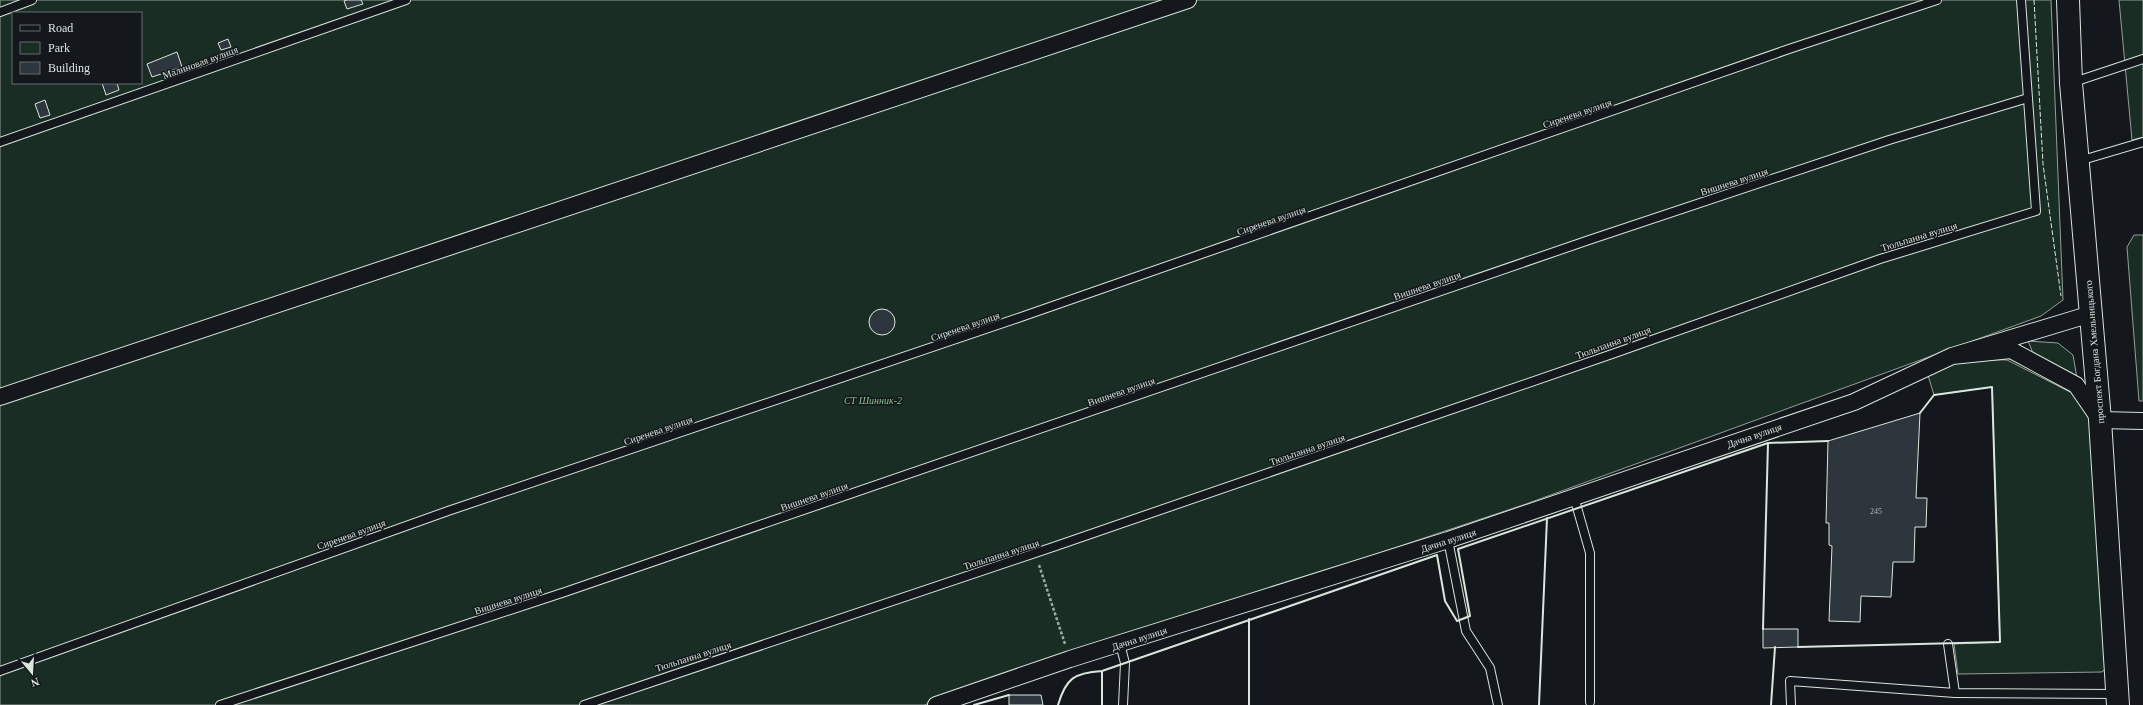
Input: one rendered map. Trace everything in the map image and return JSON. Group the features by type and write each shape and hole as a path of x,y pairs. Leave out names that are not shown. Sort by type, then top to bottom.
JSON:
{"main road":[{"name":"проспект Богдана Хмельницького","path":"2068,0 2071,82 2100,420 2118,699"}],"street":[{"path":"0,396 1188,0"},
{"path":"1952,356 2091,314"},
{"path":"1952,356 2011,350 2076,385 2100,420 2143,421"},
{"name":"Дачна вулиця","path":"936,705 1070,659 1448,540 1854,402 1952,356"}],"lane":[{"path":"0,12 32,0"},
{"name":"Малиновая вулиця","path":"0,142 406,0"},
{"name":"Сиренева вулиця","path":"0,671 448,511 1021,317 1759,60 1937,0"},
{"path":"2021,0 2028,98"},
{"path":"2071,82 2143,59"},
{"name":"Тюльпанна вулиця","path":"584,705 1036,553 1615,353 1880,259 2036,211 2028,98"},
{"name":"Вишнева вулиця","path":"220,705 565,592 1589,240 1889,140 2028,98"},
{"path":"2078,161 2143,142"},
{"path":"1574,497 1590,553 1590,702"},
{"path":"1448,540 1466,631 1490,668 1498,705"},
{"path":"1120,644 1125,663 1123,705"},
{"path":"1948,644 1955,693"},
{"path":"1790,705 1790,681 1955,693 2118,699"}],"path":[{"path":"1036,553 1070,659"}],"green space":[{"name":"СТ Шинник-2","path":"0,0 2051,0 2063,300 2041,316 1526,504 924,705 0,705"},
{"path":"2119,0 2143,0 2143,137 2132,140"},
{"path":"2134,235 2143,235 2143,401 2139,401 2127,247"},
{"path":"2028,341 2058,343 2073,355 2077,378 2033,353"},
{"path":"1961,359 2007,360 2072,393 2093,424 2111,664 2102,672 1958,674 1954,644 2000,642 1992,387 1934,395 1927,372"}],"building":[{"path":"361,0 363,4 347,9 344,1"},
{"path":"228,39 231,47 221,50 218,43"},
{"path":"177,52 182,67 152,77 147,64"},
{"path":"102,84 117,84 119,90 106,95"},
{"path":"45,100 50,115 40,118 35,104"},
{"path":"882,309 891,313 895,322 891,331 882,335 873,331 869,322 873,313"},
{"path":"1920,413 1916,498 1927,498 1926,527 1915,527 1914,562 1893,562 1891,597 1861,596 1860,622 1829,621 1832,546 1829,545 1829,523 1826,523 1828,441"},
{"path":"1763,629 1798,629 1798,647 1763,648"},
{"path":"1009,695 1041,695 1043,705 1009,705"}],"fence":[{"path":"2034,0 2043,164 2061,296"}],"wall":[{"path":"1798,647 2000,642 1992,387 1934,395 1920,413"},
{"path":"1763,629 1768,443 1828,441"},
{"path":"1058,705 1068,683 1072,679 1084,673 1102,671 1437,555 1445,601 1457,621 1470,616 1458,549 1768,443"},
{"path":"1539,705 1547,518"},
{"path":"1249,619 1249,705"},
{"path":"1771,705 1775,647"},
{"path":"1102,671 1102,705"},
{"path":"974,705 1009,695"}]}
